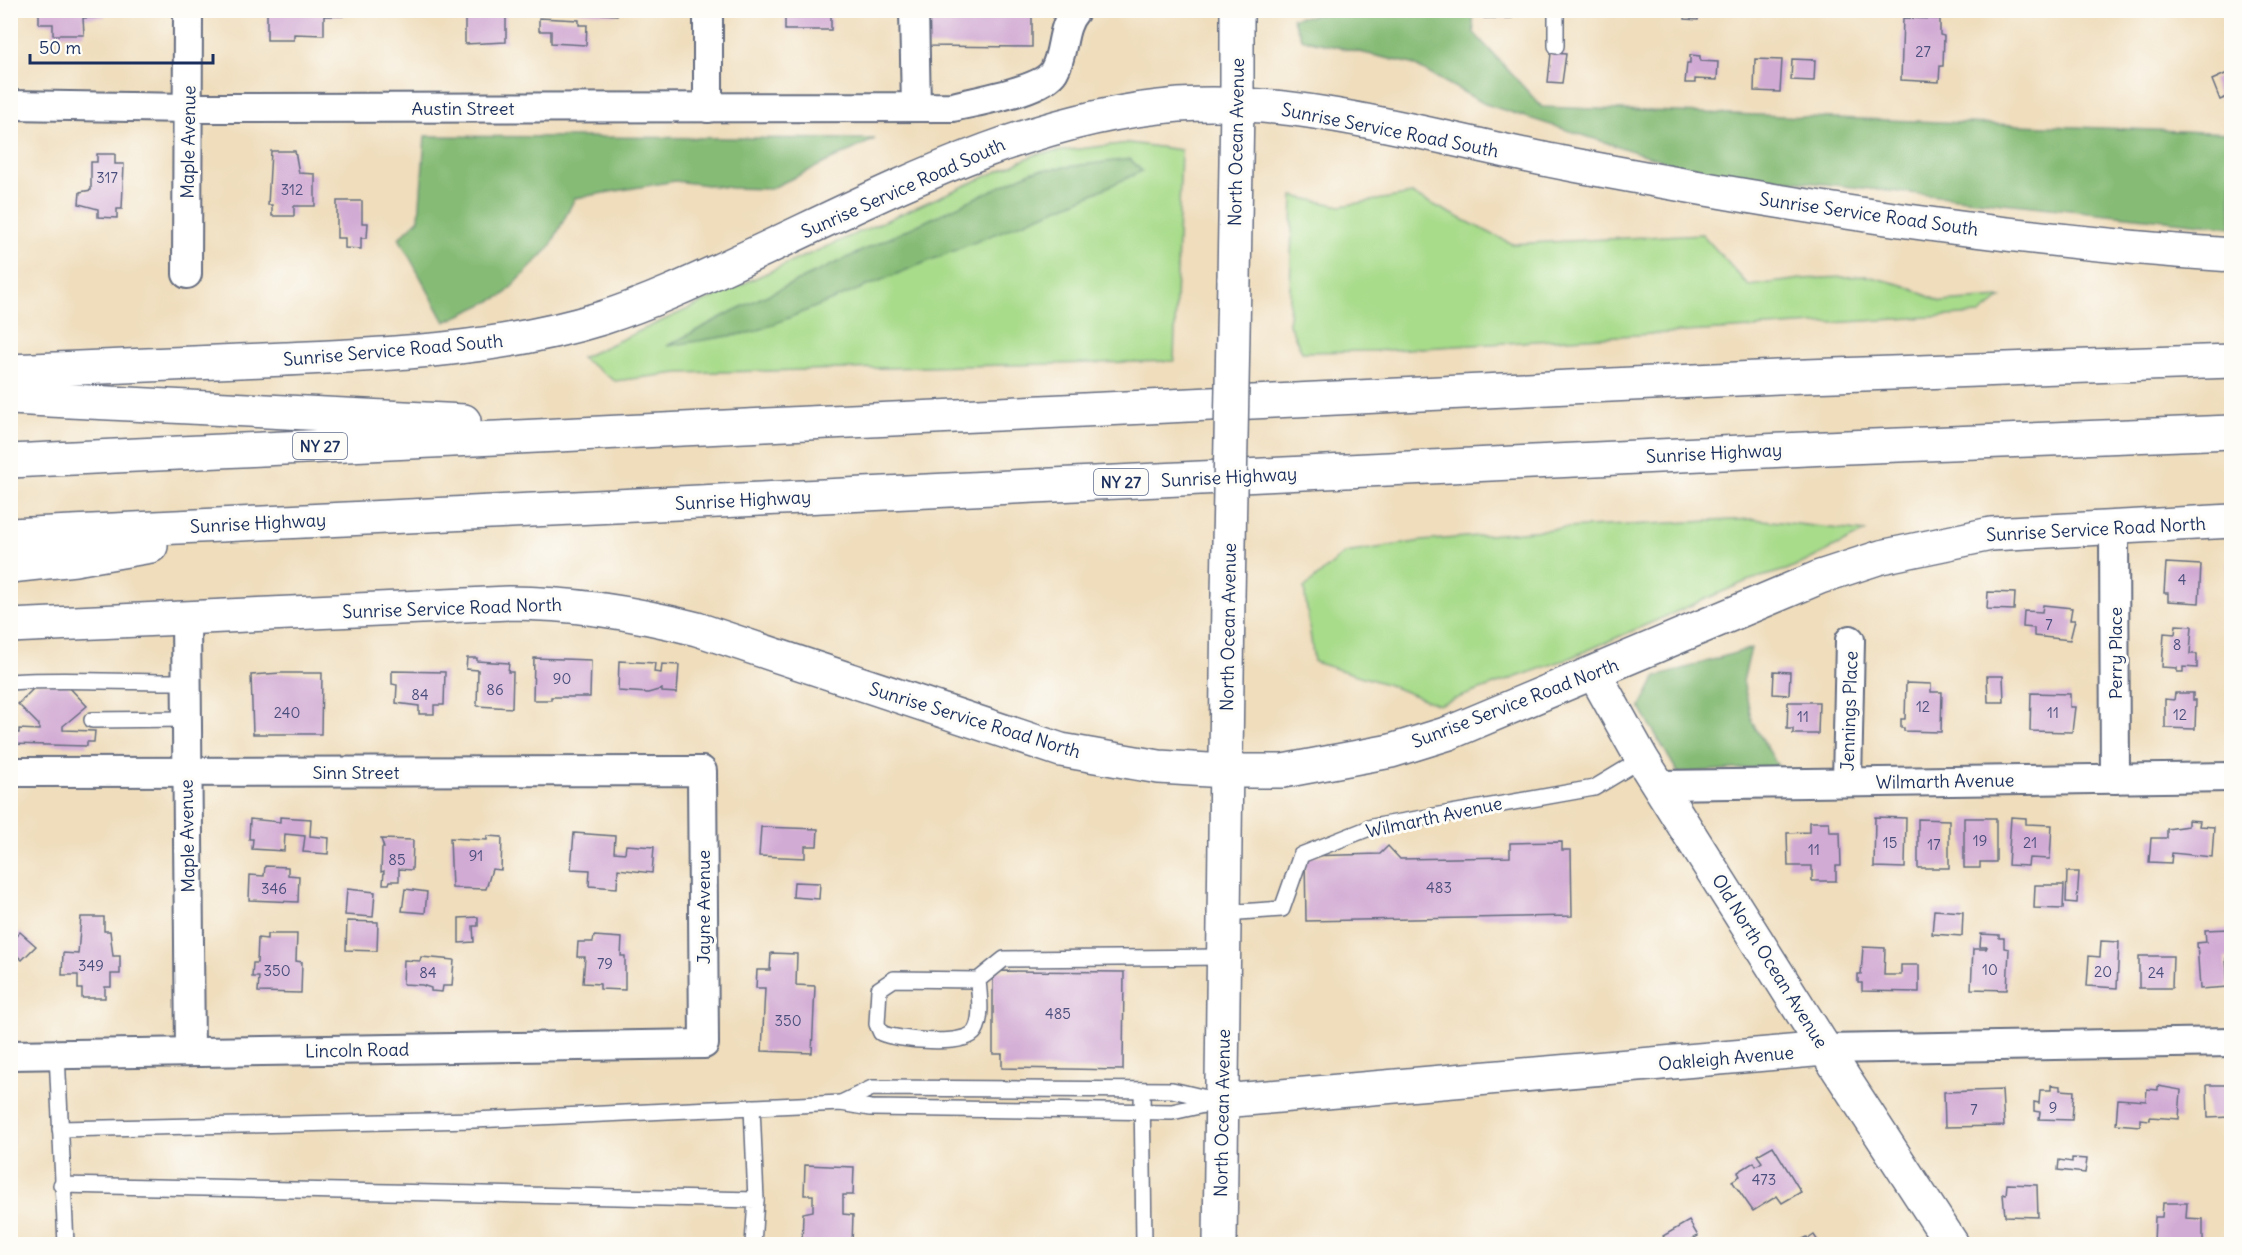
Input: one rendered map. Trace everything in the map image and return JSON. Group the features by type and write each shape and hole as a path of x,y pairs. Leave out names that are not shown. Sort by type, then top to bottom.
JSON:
{"main road":[{"name":"North Ocean Avenue","path":"1220,1245 1225,957 1225,771 1238,10"},
{"name":"Sunrise Service Road South","path":"10,371 357,355 464,347 516,340 608,316 652,299 942,168 1015,140 1061,127 1147,109 1184,105 1237,105 1290,109 1572,165 1820,208 2072,240 2232,255"},
{"name":"NY 27","path":"10,461 1778,377 2232,361"},
{"path":"10,399 382,416 629,432"},
{"name":"Sunrise Highway","path":"10,535 1847,447 2232,432"},
{"name":"Sunrise Service Road North","path":"10,626 509,603 553,603 599,608 649,616 697,629 1061,750 1159,767 1225,771 1283,771 1390,751 1449,733 1820,576 1881,557 1991,534 2232,521"},
{"path":"10,566 75,559 282,522"},
{"name":"Old North Ocean Avenue","path":"1594,673 1651,772 1825,1049 1952,1245"},
{"name":"Oakleigh Avenue","path":"1222,1101 1825,1049"}],"street":[{"name":"Maple Avenue","path":"187,274 188,10"},
{"path":"708,10 708,108"},
{"path":"914,10 916,107"},
{"name":"Austin Street","path":"10,105 189,108 953,107 1038,84 1053,72 1068,19 1076,10"},
{"name":"Perry Place","path":"2114,526 2115,779"},
{"name":"Maple Avenue","path":"186,619 190,1052"},
{"name":"Jennings Place","path":"1847,782 1851,640"},
{"name":"Sinn Street","path":"10,772 702,771"},
{"name":"Jayne Avenue","path":"702,771 704,1044"},
{"name":"Wilmarth Avenue","path":"1651,772 1847,782 2232,777"},
{"name":"Oakleigh Avenue","path":"1825,1049 2232,1042"},
{"name":"Lincoln Road","path":"10,1055 704,1044"}],"lane":[{"path":"1556,10 1556,46"},
{"path":"10,682 73,680 187,682"},
{"path":"92,720 187,719"},
{"name":"Wilmarth Avenue","path":"1225,913 1282,909 1301,855 1372,827 1594,788 1651,772"},
{"path":"978,980 978,1023 975,1032 963,1040 893,1038 881,1033 877,1024 879,989 894,979 978,980 1004,959 1225,957"},
{"path":"57,1054 61,1185 66,1245"},
{"path":"841,1103 872,1088 1172,1090 1222,1101"},
{"path":"1142,1090 1144,1245"},
{"path":"60,1129 474,1120 841,1103 870,1108 1172,1112 1222,1101"},
{"path":"752,1107 756,1200 753,1245"},
{"path":"61,1185 756,1200"}],"green space":[{"path":"1358,10 1472,11 1474,33 1542,107 2231,133 2231,227 1692,170 1485,104 1412,64 1302,39 1292,18"},
{"path":"425,136 875,139 770,189 732,188 675,181 575,198 550,247 504,295 445,322 399,238 419,219"},
{"path":"1129,143 1181,150 1174,361 678,373 615,381 581,358 771,271 1037,154"},
{"path":"1130,159 1142,171 1086,197 754,332 667,346 733,311 1033,171"},
{"path":"1412,194 1512,244 1702,234 1749,286 1801,279 1867,276 1903,285 1941,302 2001,298 1980,314 1373,351 1302,352 1289,324 1293,196 1341,206"},
{"path":"1754,519 1865,532 1793,568 1747,581 1570,658 1438,705 1386,684 1314,662 1304,588 1345,553 1422,541 1565,528"},
{"path":"1751,648 1743,681 1752,722 1778,766 1678,773 1640,708 1656,677"}],"building":[{"path":"39,10 105,10 105,17 83,18 84,35 53,35 53,24 39,24"},
{"path":"267,10 343,10 343,16 324,16 324,35 294,34 294,40 267,40"},
{"path":"465,10 506,10 506,42 465,44"},
{"path":"577,10 617,10 617,15 577,12"},
{"path":"785,10 831,10 831,30 785,30"},
{"path":"924,10 1032,10 1032,47 924,46"},
{"path":"1484,10 1512,10 1512,18 1484,18"},
{"path":"1686,10 1699,10 1698,20 1685,19"},
{"path":"539,18 579,20 579,25 587,25 586,45 551,43 551,31 539,31"},
{"path":"1903,18 1940,19 1940,35 1944,36 1943,66 1940,66 1939,82 1901,80"},
{"path":"1551,53 1566,54 1562,83 1548,82"},
{"path":"1690,55 1700,56 1700,61 1718,62 1717,80 1695,79 1695,83 1685,83"},
{"path":"1755,59 1782,60 1780,92 1754,91"},
{"path":"1792,59 1815,60 1814,81 1791,80"},
{"path":"2232,71 2232,95 2220,100 2212,80"},
{"path":"271,151 295,151 299,173 315,174 315,206 294,206 294,216 272,216 272,205 268,205"},
{"path":"97,154 115,154 115,164 124,164 122,209 117,209 117,218 98,217 98,209 79,204 80,192 91,190 91,162 97,162"},
{"path":"337,201 362,201 362,223 368,223 367,238 361,238 361,249 345,248 345,238 337,238"},
{"path":"2166,563 2201,565 2199,603 2168,601 2168,593 2164,593"},
{"path":"2227,563 2232,563 2232,586 2226,586"},
{"path":"1988,592 2015,593 2014,610 1987,609"},
{"path":"2043,605 2072,608 2070,620 2075,620 2070,640 2034,636 2034,628 2023,627 2024,611 2042,612"},
{"path":"2176,625 2192,626 2190,654 2197,654 2197,668 2183,667 2183,672 2177,672 2177,668 2162,667 2164,633 2175,634"},
{"path":"467,658 509,663 508,672 513,672 512,708 477,706 478,670 466,669"},
{"path":"534,658 591,660 590,697 551,697 551,700 533,700"},
{"path":"619,661 655,663 654,672 661,673 662,664 679,665 677,693 662,692 662,689 648,693 618,691"},
{"path":"392,671 445,672 444,705 434,705 434,714 419,714 419,706 396,703 397,685 392,684"},
{"path":"1774,671 1790,672 1789,695 1773,694"},
{"path":"322,673 321,734 253,734 251,675"},
{"path":"1987,676 2003,676 2004,702 1988,702"},
{"path":"39,683 66,684 87,706 63,726 63,730 95,731 94,742 87,742 87,746 10,744 10,733 19,733 19,729 39,730 39,725 18,704"},
{"path":"1906,683 1931,684 1931,692 1942,692 1941,732 1904,731 1904,728 1901,728 1901,719 1905,719"},
{"path":"2031,693 2070,694 2070,707 2075,707 2072,732 2030,731"},
{"path":"2175,693 2193,693 2193,700 2196,700 2195,729 2165,728 2165,699 2174,700"},
{"path":"1788,702 1819,702 1818,734 1793,734 1793,729 1787,729"},
{"path":"280,817 311,819 310,836 329,838 328,854 303,852 305,836 285,834 284,851 252,849 253,839 249,839 250,819 280,822"},
{"path":"1875,817 1906,818 1905,868 1874,867"},
{"path":"2011,817 2026,818 2026,824 2052,825 2050,859 2029,858 2028,866 2008,865"},
{"path":"1964,818 1996,818 1996,862 1980,862 1980,868 1964,868"},
{"path":"1918,819 1949,820 1949,868 1918,868"},
{"path":"2188,820 2200,821 2199,826 2214,827 2212,857 2172,853 2171,863 2149,862 2151,838 2167,838 2167,829 2188,826"},
{"path":"1809,822 1829,822 1830,832 1840,832 1841,866 1836,866 1836,881 1812,881 1812,866 1788,866 1787,833 1809,832"},
{"path":"761,827 818,829 817,846 805,846 805,858 759,856"},
{"path":"574,833 615,836 614,852 625,853 626,845 654,847 652,873 618,869 617,888 589,886 590,870 571,869"},
{"path":"487,836 502,837 501,870 492,869 486,889 452,888 450,838 487,840"},
{"path":"381,839 413,840 412,870 399,869 399,881 390,881 389,884 383,884 384,871 381,872 382,848 384,848"},
{"path":"1562,842 1562,850 1571,850 1572,916 1306,921 1305,856 1380,854 1388,846 1400,859 1510,857 1510,843"},
{"path":"265,866 288,867 288,875 299,876 298,902 249,900 250,875 264,876"},
{"path":"2067,872 2079,872 2077,903 2066,902"},
{"path":"794,882 820,883 819,899 793,897"},
{"path":"2035,885 2064,885 2063,909 2034,908"},
{"path":"347,889 375,892 373,917 345,915"},
{"path":"405,889 427,892 425,913 402,911"},
{"path":"1934,910 1963,912 1962,936 1932,934"},
{"path":"81,917 104,917 104,931 110,931 113,956 120,956 120,974 111,974 111,987 105,987 105,998 82,998 82,989 78,989 78,975 62,975 63,953 78,954"},
{"path":"478,917 478,926 473,926 474,942 459,943 459,918"},
{"path":"347,921 378,922 377,951 346,950"},
{"path":"2230,929 2232,958 2226,958 2228,987 2200,989 2197,943 2206,942 2205,930"},
{"path":"20,932 36,946 22,960 10,949 10,942"},
{"path":"267,934 297,934 296,961 302,962 301,993 258,992 259,977 252,977 253,963 257,963 258,938 267,939"},
{"path":"1981,934 1999,935 1999,938 2004,938 2004,948 2009,949 2007,990 1971,989 1973,949 1986,949 1987,947 1980,947"},
{"path":"594,936 622,938 621,956 625,956 625,990 600,989 600,984 583,983 585,957 577,957 578,942 593,942"},
{"path":"2101,941 2119,942 2117,988 2087,986 2089,956 2100,957"},
{"path":"1863,947 1885,948 1884,975 1901,975 1901,965 1919,965 1919,992 1862,991 1862,983 1858,983 1858,974 1861,974"},
{"path":"771,953 797,954 796,985 815,986 812,1053 762,1051 765,988 756,988 757,970 770,970"},
{"path":"2139,956 2173,956 2172,988 2139,988"},
{"path":"421,957 454,960 452,986 443,986 442,992 431,991 431,988 422,985 403,984 404,960 420,961"},
{"path":"993,971 1124,972 1123,1070 1002,1068 1002,1054 993,1054"},
{"path":"2051,1085 2060,1086 2060,1090 2074,1091 2072,1120 2039,1119 2040,1112 2034,1111 2034,1102 2039,1103 2040,1090 2051,1090"},
{"path":"2207,1085 2229,1085 2230,1117 2208,1118"},
{"path":"2158,1086 2181,1090 2179,1119 2150,1117 2150,1120 2140,1119 2140,1126 2116,1124 2118,1099 2146,1101 2147,1089 2158,1090"},
{"path":"2002,1090 2004,1126 1945,1127 1944,1092"},
{"path":"10,1113 15,1113 13,1144 10,1144"},
{"path":"1773,1146 1801,1192 1782,1203 1777,1196 1753,1211 1732,1181 1740,1176 1738,1172 1754,1162 1756,1166 1762,1162 1757,1155"},
{"path":"2072,1158 2087,1159 2085,1173 2058,1170 2059,1160 2072,1162"},
{"path":"805,1165 854,1167 853,1195 843,1195 843,1214 853,1215 852,1244 802,1244 803,1213 813,1211 813,1195 804,1195"},
{"path":"2007,1184 2037,1185 2038,1217 2005,1216 2003,1194 2006,1195"},
{"path":"2163,1203 2187,1203 2186,1218 2203,1219 2203,1244 2154,1244 2155,1217 2162,1217"},
{"path":"1689,1221 1698,1236 1691,1240 1693,1244 1668,1244 1663,1236"},
{"path":"1814,1235 1820,1244 1793,1244 1807,1237 1808,1239"}]}
